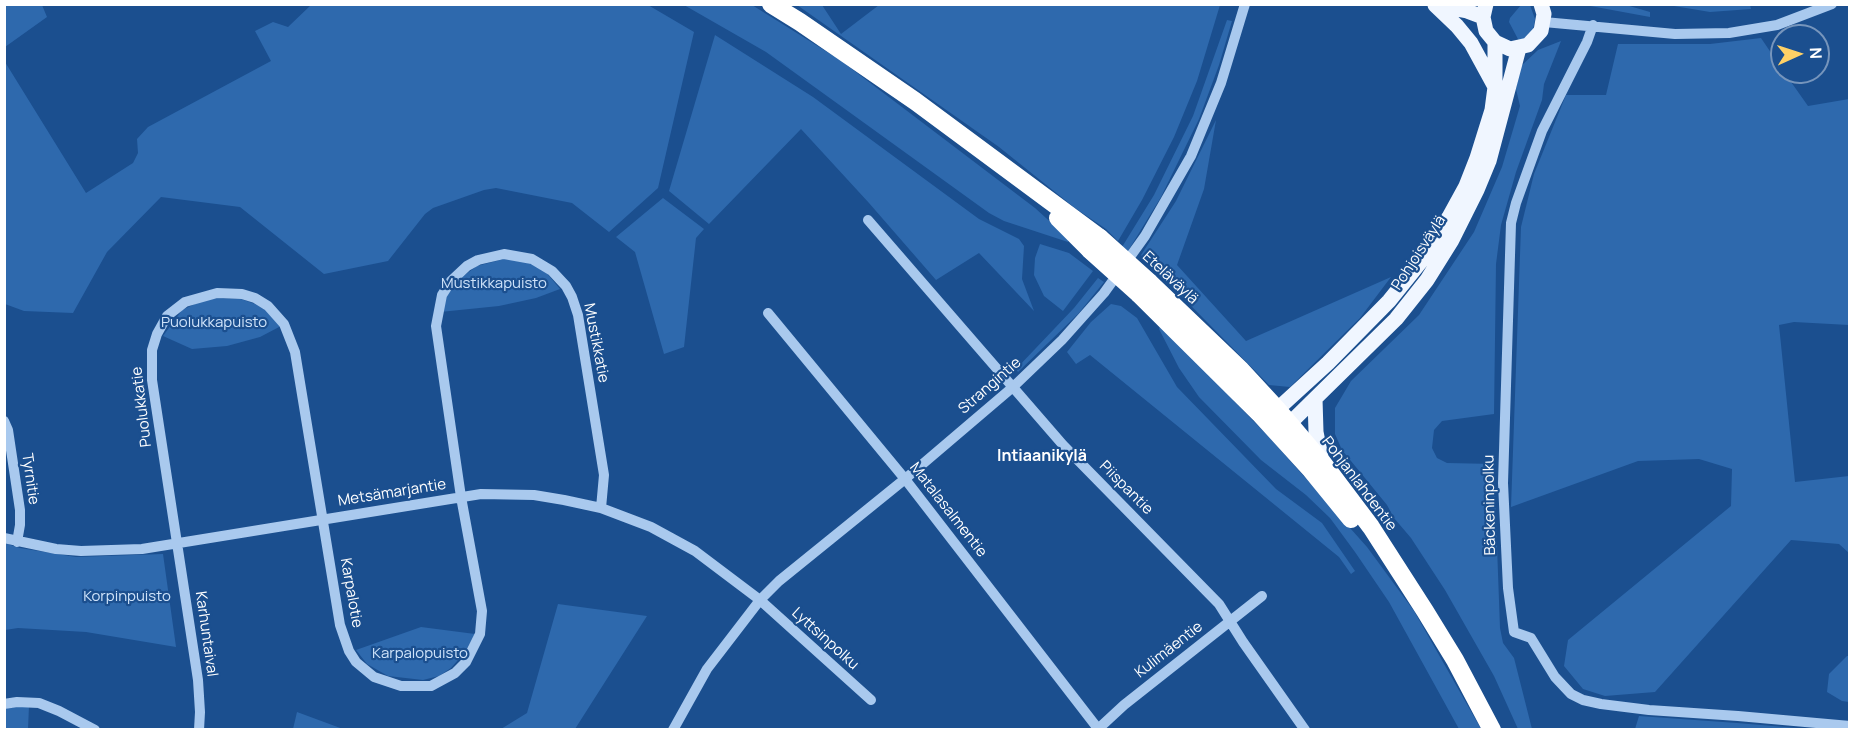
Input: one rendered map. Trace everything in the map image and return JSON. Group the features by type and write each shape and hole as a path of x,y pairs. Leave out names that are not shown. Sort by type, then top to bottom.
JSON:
{"highway":[{"name":"Eteläväylä","path":"771,4 915,101 1028,186 1144,288 1227,356 1271,415"},
{"name":"Pohjanlahdentie","path":"1271,415 1407,584"},
{"name":"Pohjanlahdentie","path":"1284,429 1322,462 1371,527 1455,660 1492,729"}],"main road":[{"path":"1434,5 1467,11 1485,10 1486,31 1495,42 1510,49 1528,45 1542,31 1544,22 1541,4"},
{"path":"1434,5 1457,26 1471,43 1495,87"},
{"name":"Pohjoisväylä","path":"1271,415 1328,363 1406,282 1449,217 1466,186 1492,110 1495,87 1495,42"},
{"name":"Pohjoisväylä","path":"1284,429 1396,319 1426,280 1452,240 1489,161 1519,48"},
{"path":"1315,399 1316,432 1322,462"}],"street":[{"name":"Strangintie","path":"673,729 707,669 760,600 779,581 905,479 1013,387 1087,314 1145,236 1174,188 1206,121 1224,73 1245,4"},
{"path":"1544,22 1675,34 1729,33 1777,25 1832,4"},
{"name":"Bäckeninpolku","path":"1593,25 1587,42 1542,131 1516,203 1511,224 1503,483 1507,579 1514,632 1531,638 1556,677 1571,694 1583,700 1649,710 1850,726"},
{"name":"Piispantie","path":"868,220 1063,446 1220,604 1305,729"},
{"name":"Mustikkatie","path":"461,497 436,326 442,295 451,281 467,266 490,256 517,255 532,259 552,271 566,286 578,315 604,476 601,508"},
{"name":"Puolukkatie","path":"177,543 152,380 153,350 162,325 176,308 195,299 217,293 242,294 255,298 278,315 290,336 295,352 323,520"},
{"name":"Matalasalmentie","path":"768,313 905,479 1098,729"},
{"name":"Tyrnitie","path":"4,421 8,430 20,510 17,542"},
{"name":"Metsämarjantie","path":"4,538 56,549 112,551 142,549 481,494 534,495 601,508 651,527 674,538 725,572 760,600"},
{"name":"Karpalotie","path":"323,520 340,625 349,651 364,669 385,681 408,686 431,686 455,673 466,662 480,634 482,611 461,497"},
{"name":"Karhuntaival","path":"177,543 198,680 199,729"},
{"name":"Kulimäentie","path":"1098,729 1124,705 1262,596"},
{"name":"Lyttsinpolku","path":"760,600 871,700"},
{"path":"4,704 39,703 95,729"}],"green space":[{"path":"5,4 42,5 47,17 5,47"},
{"path":"311,5 648,5 694,32 658,188 609,232 572,203 496,188 484,190 433,208 425,214 388,261 324,274 240,207 161,197 107,252 73,313 24,311 5,304 5,62 86,193 133,163 138,153 137,139 148,127 271,61 255,31 273,22 288,27"},
{"path":"684,5 752,5 840,60 1035,208 1068,238 1068,242 1004,221 989,213 766,52"},
{"path":"797,5 822,5 841,34 879,5 1220,5 1197,81 1174,137 1118,241 1106,229 1075,208 999,147"},
{"path":"1521,5 1530,5 1535,19 1533,30 1528,37 1519,41 1509,22"},
{"path":"1585,5 1626,5 1650,12 1650,17"},
{"path":"1668,5 1750,5 1751,9 1710,12"},
{"path":"1227,20 1232,21 1199,119 1161,197 1128,251 1122,247 1154,195 1193,116"},
{"path":"715,35 813,97 979,219 1019,239 1024,246 1022,279 1034,311 979,253 936,280 801,129 709,224 669,191"},
{"path":"1761,38 1770,51 1770,84 1792,84 1808,106 1849,99 1849,325 1794,322 1779,325 1795,482 1849,476 1849,553 1839,544 1791,540 1655,692 1605,696 1583,689 1564,666 1568,640 1731,506 1732,469 1699,459 1638,461 1511,507 1521,227 1534,174 1566,95 1606,95 1618,44 1710,44"},
{"path":"1561,41 1544,84 1542,100 1516,172 1501,225 1496,264 1494,414 1442,421 1434,430 1432,448 1437,458 1447,463 1494,464 1500,628 1503,643 1514,658 1532,729 1518,729 1494,676 1445,590 1387,505 1342,450 1335,434 1335,408 1351,381 1419,315 1474,232 1502,167 1520,106 1516,89 1520,67 1538,50"},
{"path":"1216,120 1204,189 1177,265 1246,341 1391,277 1360,318 1290,387 1269,385 1141,255 1176,201"},
{"path":"663,198 704,229 696,238 684,347 664,354 635,252 616,237"},
{"path":"1040,244 1069,253 1093,271 1063,311 1044,296 1034,275 1035,258"},
{"name":"Mustikkapuisto","path":"504,259 528,262 545,271 560,289 536,298 499,306 440,312 446,296 455,283 477,266"},
{"path":"1098,278 1104,282 1078,314 1018,372 1016,369 1074,308"},
{"name":"Puolukkapuisto","path":"208,298 241,299 255,304 266,310 281,326 260,337 227,346 192,349 163,336 182,310"},
{"path":"1111,304 1121,306 1137,318 1177,387 1276,489 1322,523 1355,571 1351,574 1339,557 1090,355 1076,364 1067,352 1091,322"},
{"path":"1161,323 1268,436 1367,547 1414,611 1481,729 1459,729 1389,602 1355,552 1330,518 1306,495 1261,460 1199,397 1179,368 1159,329"},
{"name":"Korpinpuisto","path":"4,543 20,548 76,557 163,554 176,647 86,632 18,628 5,630"},
{"path":"558,604 647,616 575,729 501,729 527,713"},
{"name":"Karpalopuisto","path":"421,627 475,634 465,652 451,668 439,676 423,680 388,676 367,664 356,650"},
{"path":"1849,656 1849,702 1842,701 1827,692 1829,674"},
{"path":"29,706 28,729 5,729 4,709"},
{"path":"297,712 343,729 293,729"},
{"path":"1639,716 1737,723 1809,729 1635,729"}],"district":[{"name":"Intiaanikylä","path":"1042,457"}]}
